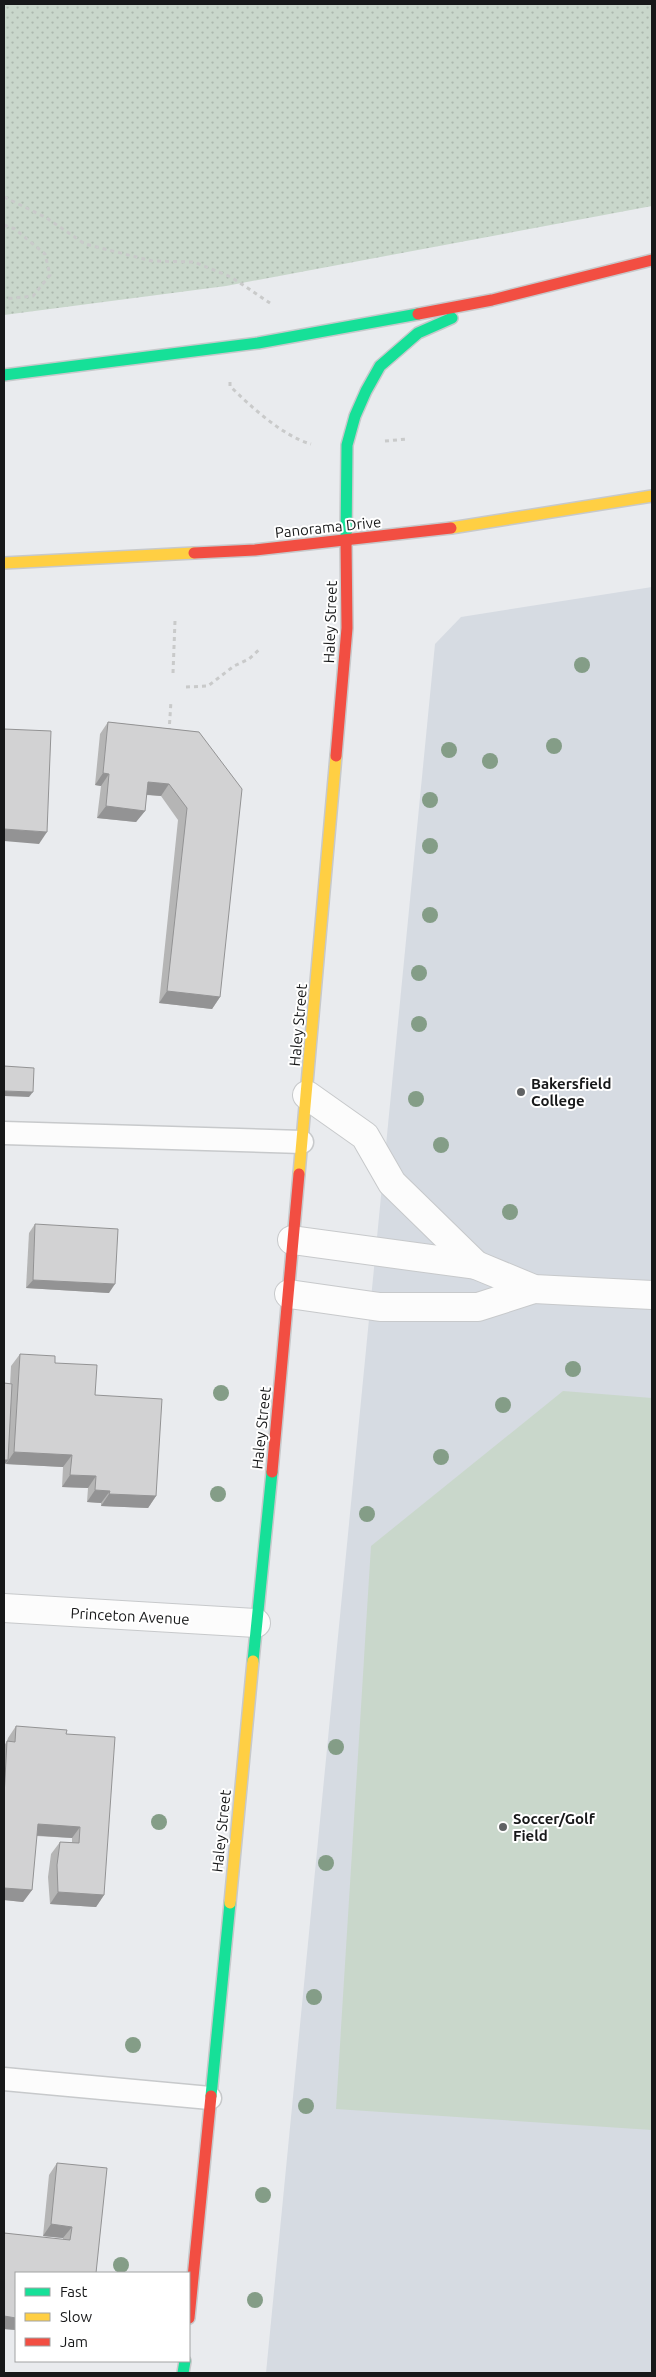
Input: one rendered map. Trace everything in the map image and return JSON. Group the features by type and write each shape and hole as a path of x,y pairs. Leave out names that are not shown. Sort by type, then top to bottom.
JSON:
{"main road":[{"path":"4,375 258,343 492,300 652,260"},
{"name":"Haley Street","path":"190,2308 289,1294 292,1240 307,1095 347,628 347,445 355,416 380,366 418,333 492,300"},
{"name":"Panorama Drive","path":"4,563 255,550 420,533 652,496"}],"street":[{"path":"307,1095 365,1136 392,1183 476,1265"},
{"path":"292,1240 476,1265 534,1289 652,1295"},
{"path":"289,1294 380,1308 478,1307 534,1289"},
{"name":"Princeton Avenue","path":"4,1608 256,1624"}],"lane":[{"path":"4,1133 302,1142"},
{"path":"4,2079 210,2098"}],"path":[{"path":"4,197 45,217 85,244 152,261 194,262 231,277 276,308"},
{"path":"4,225 15,230 45,254 50,275 33,296 4,299"},
{"path":"230,386 252,408 306,443"},
{"path":"173,673 175,621"},
{"path":"186,687 208,686 234,666 249,659 261,648"},
{"path":"169,741 171,700"}],"shaded area":[{"name":"Bakersfield College","path":"652,587 652,2373 266,2373 435,644 461,617"}],"green space":[{"path":"4,4 652,4 652,206 226,286 4,315"},
{"name":"Soccer/Golf Field","path":"563,1391 652,1398 652,2130 336,2109 371,1546"}],"building":[{"path":"108,722 199,732 242,789 220,997 167,991 187,808 169,784 148,782 145,811 106,806 109,774 103,773"},
{"path":"4,729 51,731 47,832 4,829"},
{"path":"4,1066 34,1068 33,1092 4,1091"},
{"path":"35,1224 118,1229 115,1284 33,1280"},
{"path":"20,1354 55,1356 55,1363 97,1365 95,1395 162,1399 156,1496 109,1494 110,1491 95,1490 96,1476 70,1475 72,1455 14,1452"},
{"path":"4,1383 12,1384 8,1460 4,1460"},
{"path":"16,1726 67,1730 66,1734 115,1737 104,1895 58,1892 57,1865 60,1842 79,1843 80,1827 38,1824 32,1890 4,1888 4,1797 7,1741 15,1742"},
{"path":"57,2163 107,2168 96,2272 15,2272 15,2318 4,2316 4,2233 70,2240 72,2227 51,2224"}],"traffic: fast":[{"path":"4,375 258,343 418,314"},
{"path":"346,540 347,445 355,416 366,391 380,366 418,333 452,318"},
{"path":"253,1661 272,1472"},
{"path":"211,2096 230,1903"},
{"path":"183,2373 185,2362"}],"traffic: slow":[{"path":"451,528 652,496"},
{"path":"4,563 194,553"},
{"path":"299,1174 336,756"},
{"path":"230,1903 253,1661"}],"traffic: jam":[{"path":"418,314 492,300 652,260"},
{"path":"194,553 255,550 451,528"},
{"path":"336,756 347,628 346,540"},
{"path":"272,1472 299,1174"},
{"path":"190,2308 211,2096"}],"place":[{"name":"Bakersfield College","path":"521,1092"},
{"name":"Soccer/Golf Field","path":"503,1827"}]}
